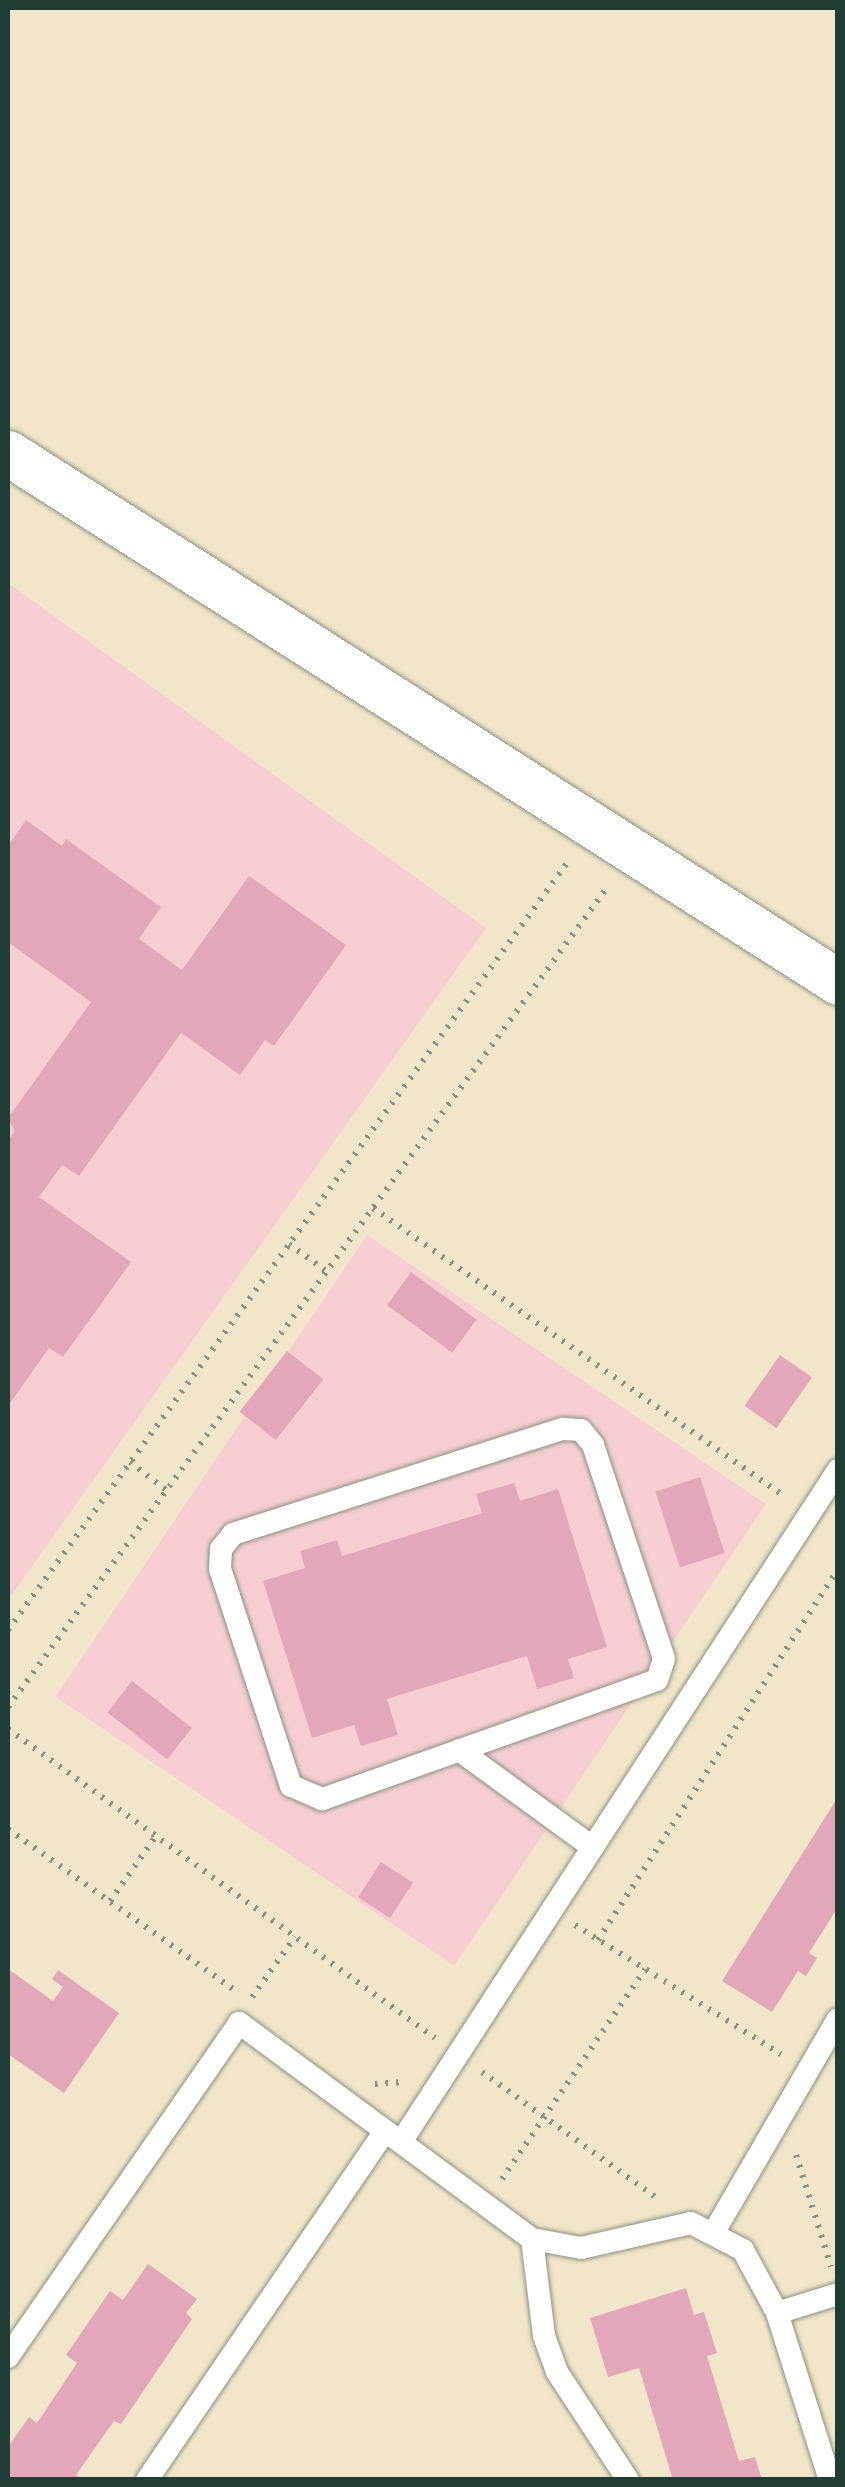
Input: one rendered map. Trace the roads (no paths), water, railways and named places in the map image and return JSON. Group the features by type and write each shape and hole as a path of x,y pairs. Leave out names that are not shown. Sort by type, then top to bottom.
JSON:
{"street":[{"path":"8,453 838,982"}],"lane":[{"path":"563,1429 582,1430 593,1445 664,1659 656,1680 322,1799 291,1786 220,1569 222,1549 233,1534 563,1429"},
{"path":"146,2480 393,2136 448,2048 551,1910 838,1470"},
{"path":"656,1680 688,1700"},
{"path":"459,1750 592,1847"},
{"path":"702,2227 783,2113 838,2019"},
{"path":"8,2357 238,2022 532,2240 581,2248 702,2227 743,2250 777,2312 831,2470"},
{"path":"532,2240 544,2336 558,2372 628,2480"},
{"path":"777,2312 838,2290"}]}
